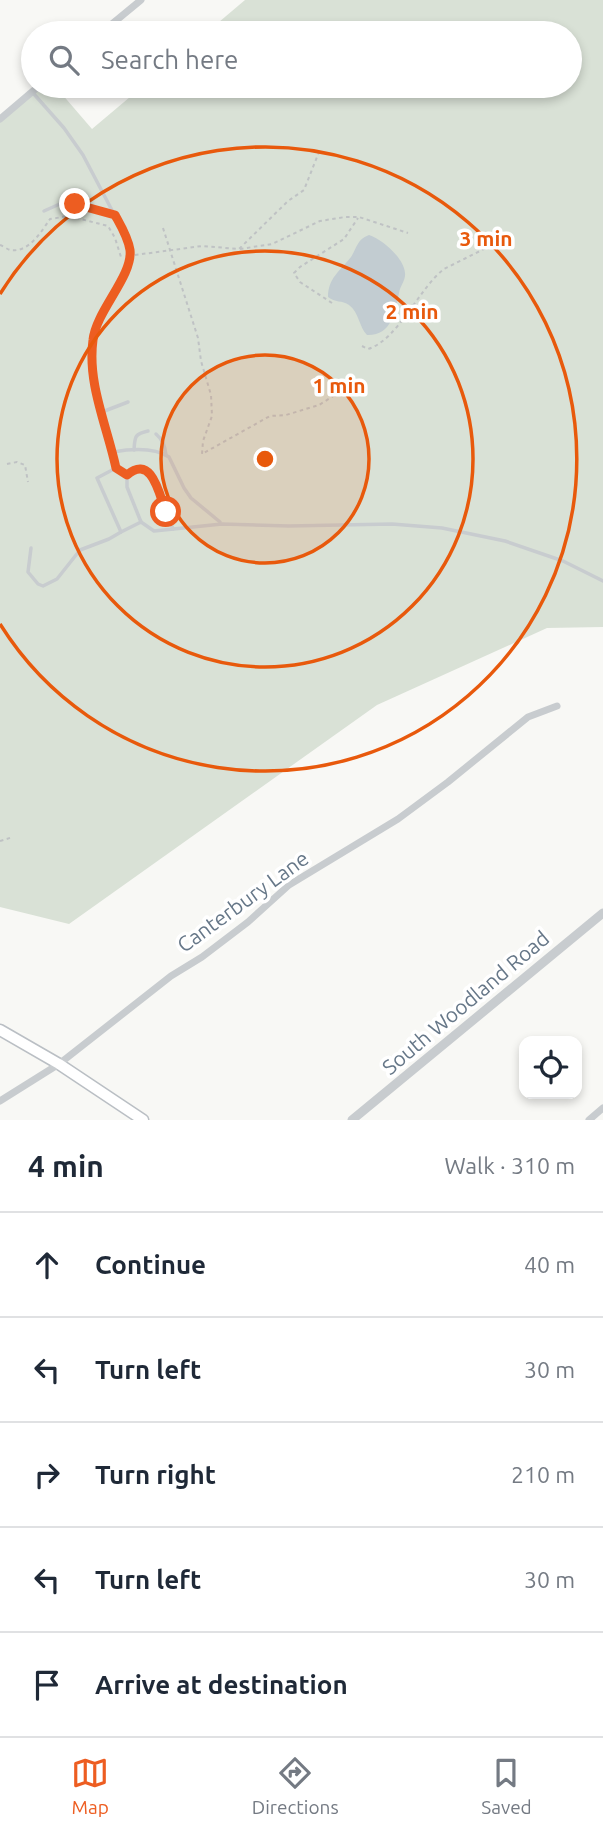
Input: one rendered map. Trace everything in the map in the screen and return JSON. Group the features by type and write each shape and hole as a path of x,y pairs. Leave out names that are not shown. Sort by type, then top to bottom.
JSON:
{"main road":[{"path":"0,1030 59,1064 143,1120"}],"street":[{"path":"116,21 141,0"},
{"path":"0,119 25,98"},
{"name":"Canterbury Lane","path":"0,1101 59,1064 171,976 202,957 248,922 289,885 398,819 528,718 557,706"},
{"name":"South Woodland Road","path":"352,1120 603,913"},
{"path":"589,1120 603,1108"}],"lane":[{"path":"37,98 74,140 127,237 130,255 126,271 106,306 93,338 92,372 116,468 127,475"},
{"path":"44,211 62,203 115,215"},
{"path":"102,412 128,402"},
{"path":"134,450 136,435 148,431"},
{"path":"156,435 164,444 166,455"},
{"path":"112,452 158,451 166,455 191,498 222,524"},
{"path":"116,468 97,478 121,532"},
{"path":"127,475 140,468 152,477 173,529"},
{"path":"127,475 127,487 141,522 154,531 222,524 392,524 442,528 517,545 563,561 603,581"},
{"path":"32,548 28,572 43,586 53,583 80,550 109,539 141,522"}],"path":[{"path":"239,249 281,208 304,190 319,152"},
{"path":"0,244 11,250 22,248 34,242 50,219 69,216 108,226 121,257 202,246 239,249 272,244 320,221 345,216 359,217 408,233"},
{"path":"332,303 300,282 294,273 344,239 359,217"},
{"path":"163,228 198,338 201,361 211,395 212,416 203,441 202,454 271,416 286,415 319,405 335,395 349,395"},
{"path":"362,346 368,349 385,339 444,269 506,238"},
{"path":"7,464 17,462 25,465 28,482"},
{"path":"0,841 13,837"}],"shaded area":[{"path":"245,0 603,0 603,627 547,628 377,705 69,924 0,907 0,119 25,98 65,98 92,129 129,98 582,98 582,21 220,21"},
{"path":"369,235 397,255 404,267 405,276 387,327 382,332 367,335 352,308 328,297 335,275 351,257 360,241"}],"route":[{"path":"75,204 115,215 130,247 126,271 106,306 93,338 92,372 116,468 127,475 140,468 146,470 152,477 166,512"}]}
